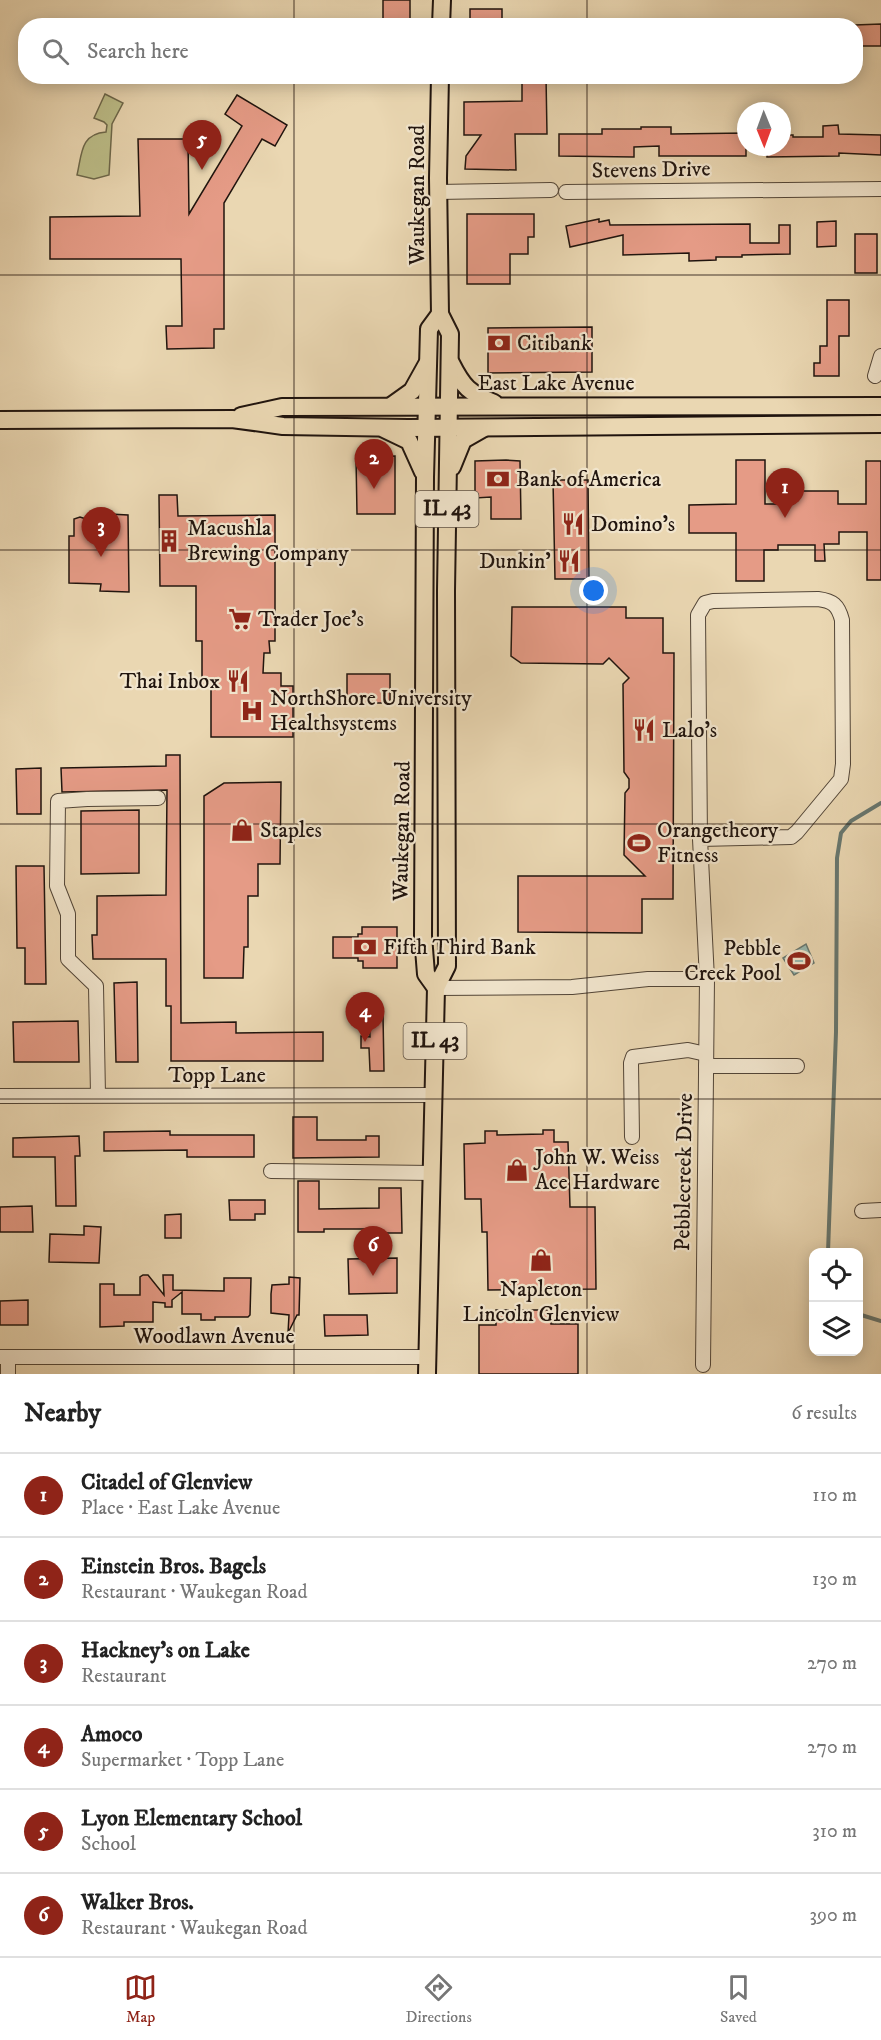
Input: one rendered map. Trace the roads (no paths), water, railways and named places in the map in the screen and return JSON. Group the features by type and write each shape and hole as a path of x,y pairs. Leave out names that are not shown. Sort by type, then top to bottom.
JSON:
{"main road":[{"path":"441,18 442,0"},
{"name":"Waukegan Road","path":"427,1374 436,988 447,966 445,878 450,334 440,314 438,192 440,84"},
{"name":"Waukegan Road","path":"436,988 426,974 423,936 425,477 429,329 440,314"},
{"path":"391,406 412,391 429,360"},
{"path":"450,360 460,382 471,393 503,406"},
{"name":"East Lake Avenue","path":"232,419 282,407 881,406"},
{"name":"East Lake Avenue","path":"0,420 232,419 283,426 427,428 881,424"},
{"path":"381,427 409,441 425,477"},
{"path":"447,479 463,440 484,428"}],"street":[{"name":"Stevens Drive","path":"566,192 881,189"},
{"path":"438,192 551,190"},
{"path":"875,376 881,356"},
{"name":"Pebblecreek Drive","path":"700,839 791,837 841,779 843,764 842,620 839,609 829,600 713,601 705,603 698,615 700,839 707,979 703,1365"},
{"path":"98,1095 96,986 68,959 68,914 57,886 58,801 158,798"},
{"path":"436,988 572,987 648,979 707,979"},
{"path":"632,1137 630,1063 633,1057 688,1050 706,1060 797,1066"},
{"name":"Topp Lane","path":"0,1096 434,1095"},
{"path":"271,1171 432,1173"},
{"path":"862,1211 881,1210"},
{"path":"4,1357 8,1374"},
{"name":"Woodlawn Avenue","path":"4,1357 428,1357"}],"water":[{"name":"Pebble Creek Pool","path":"806,944 814,963 794,975 783,958"}],"waterway":[{"path":"828,1248 836,1032 837,858 841,833 851,821 881,803"},
{"path":"863,1316 881,1321"}],"place":[{"name":"Lyon Elementary School","path":"202,170"},
{"name":"Citibank","path":"499,343"},
{"name":"Bank of America","path":"498,479"},
{"name":"Einstein Bros. Bagels","path":"374,489"},
{"name":"Citadel of Glenview","path":"785,518"},
{"name":"Domino's","path":"573,524"},
{"name":"Macushla Brewing Company","path":"169,541"},
{"name":"Hackney's on Lake","path":"101,557"},
{"name":"Dunkin'","path":"569,561"},
{"name":"Trader Joe's","path":"240,619"},
{"name":"Thai Inbox","path":"238,681"},
{"name":"NorthShore University Healthsystems","path":"252,711"},
{"name":"Lalo's","path":"644,730"},
{"name":"Staples","path":"242,830"},
{"name":"Orangetheory Fitness","path":"639,843"},
{"name":"Fifth Third Bank","path":"365,947"},
{"name":"Pebble Creek Pool","path":"799,961"},
{"name":"Amoco","path":"365,1042"},
{"name":"John W. Weiss Ace Hardware","path":"517,1170"},
{"name":"Napleton Lincoln Glenview","path":"541,1260"},
{"name":"Walker Bros.","path":"373,1276"}]}
